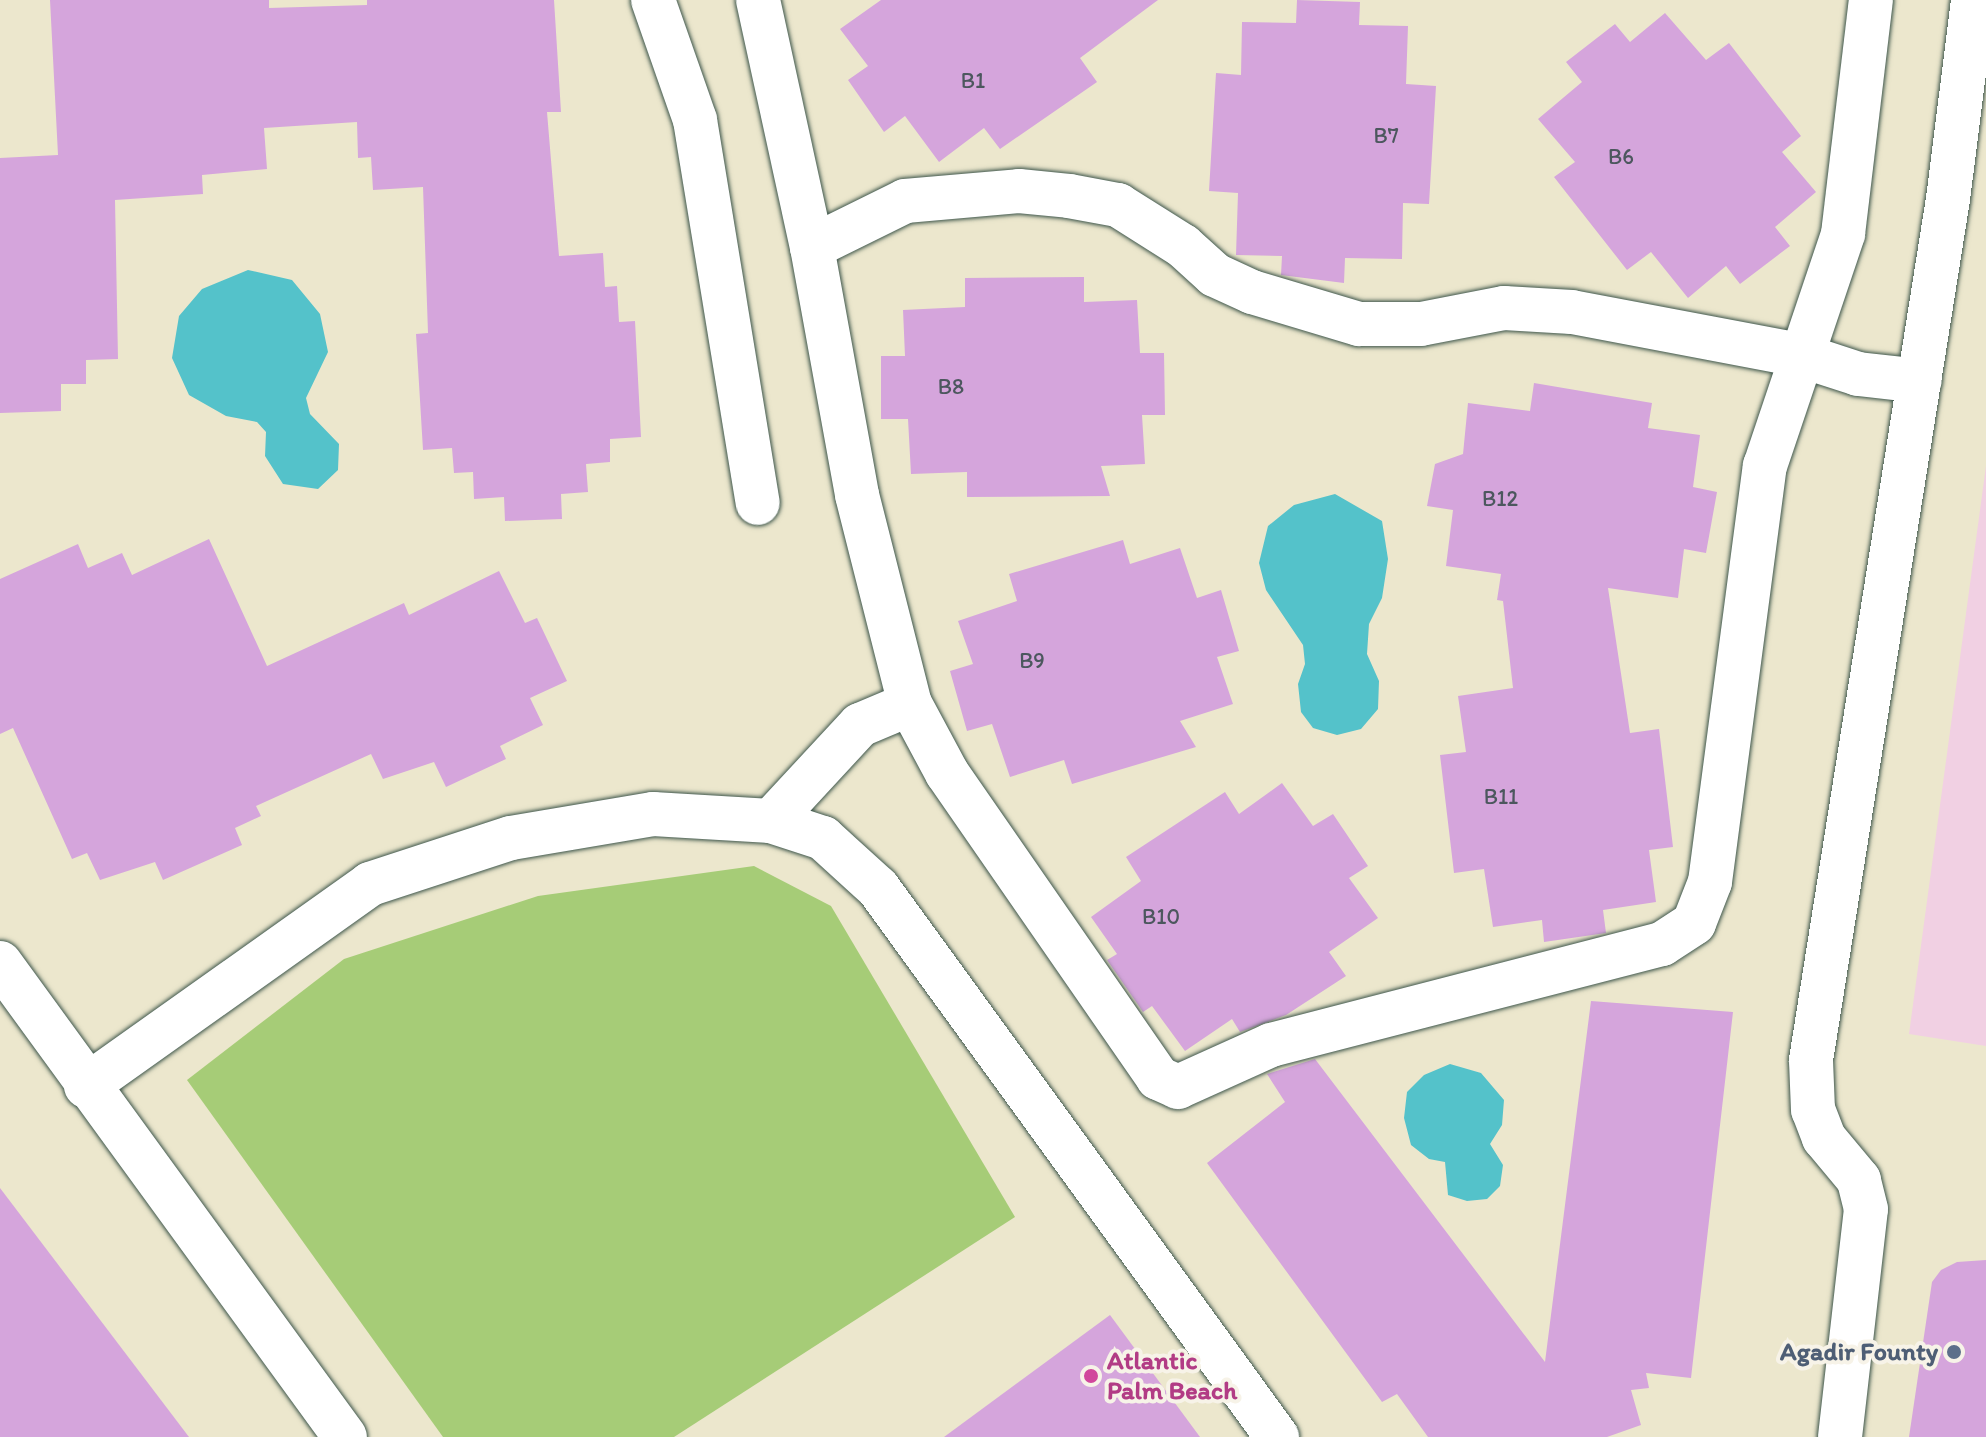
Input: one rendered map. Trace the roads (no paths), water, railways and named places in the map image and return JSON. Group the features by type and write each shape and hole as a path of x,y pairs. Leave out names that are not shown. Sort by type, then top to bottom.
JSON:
{"street":[{"path":"653,0 695,120 758,503"},
{"path":"758,0 812,247 860,509 910,704 947,773 1167,1084 1194,1083 1271,1045 1662,944 1694,923 1706,904 1765,466 1800,355 1830,282 1843,234 1871,0"},
{"path":"1840,1437 1866,1209 1859,1180 1824,1138 1813,1110 1811,1060 1920,381 1973,0"},
{"path":"812,247 905,201 1019,191 1069,196 1118,205 1183,246 1215,275 1252,292 1359,324 1421,324 1460,313 1534,308 1800,355 1858,374 1920,381"},
{"path":"771,821 860,725 910,704"},
{"path":"86,1086 370,884 511,838 653,814 771,821 823,838 878,888 1277,1437"},
{"path":"0,963 86,1086 345,1437"}],"water":[{"path":"248,270 292,280 320,314 328,352 306,398 310,414 339,444 338,470 318,489 283,484 265,456 266,432 257,422 226,416 189,395 172,358 179,316 202,289"},
{"path":"1335,494 1382,521 1388,559 1382,598 1369,624 1367,654 1379,681 1378,709 1361,729 1337,735 1313,728 1301,712 1298,684 1305,664 1303,645 1266,590 1259,563 1268,526 1294,505"},
{"path":"1450,1064 1481,1073 1504,1100 1502,1125 1490,1144 1503,1165 1500,1186 1487,1199 1467,1201 1448,1195 1445,1162 1429,1159 1411,1145 1404,1118 1407,1092 1424,1075"}],"place":[{"name":"Agadir Founty","path":"1954,1352"},
{"name":"Atlantic Palm Beach","path":"1091,1376"}]}
